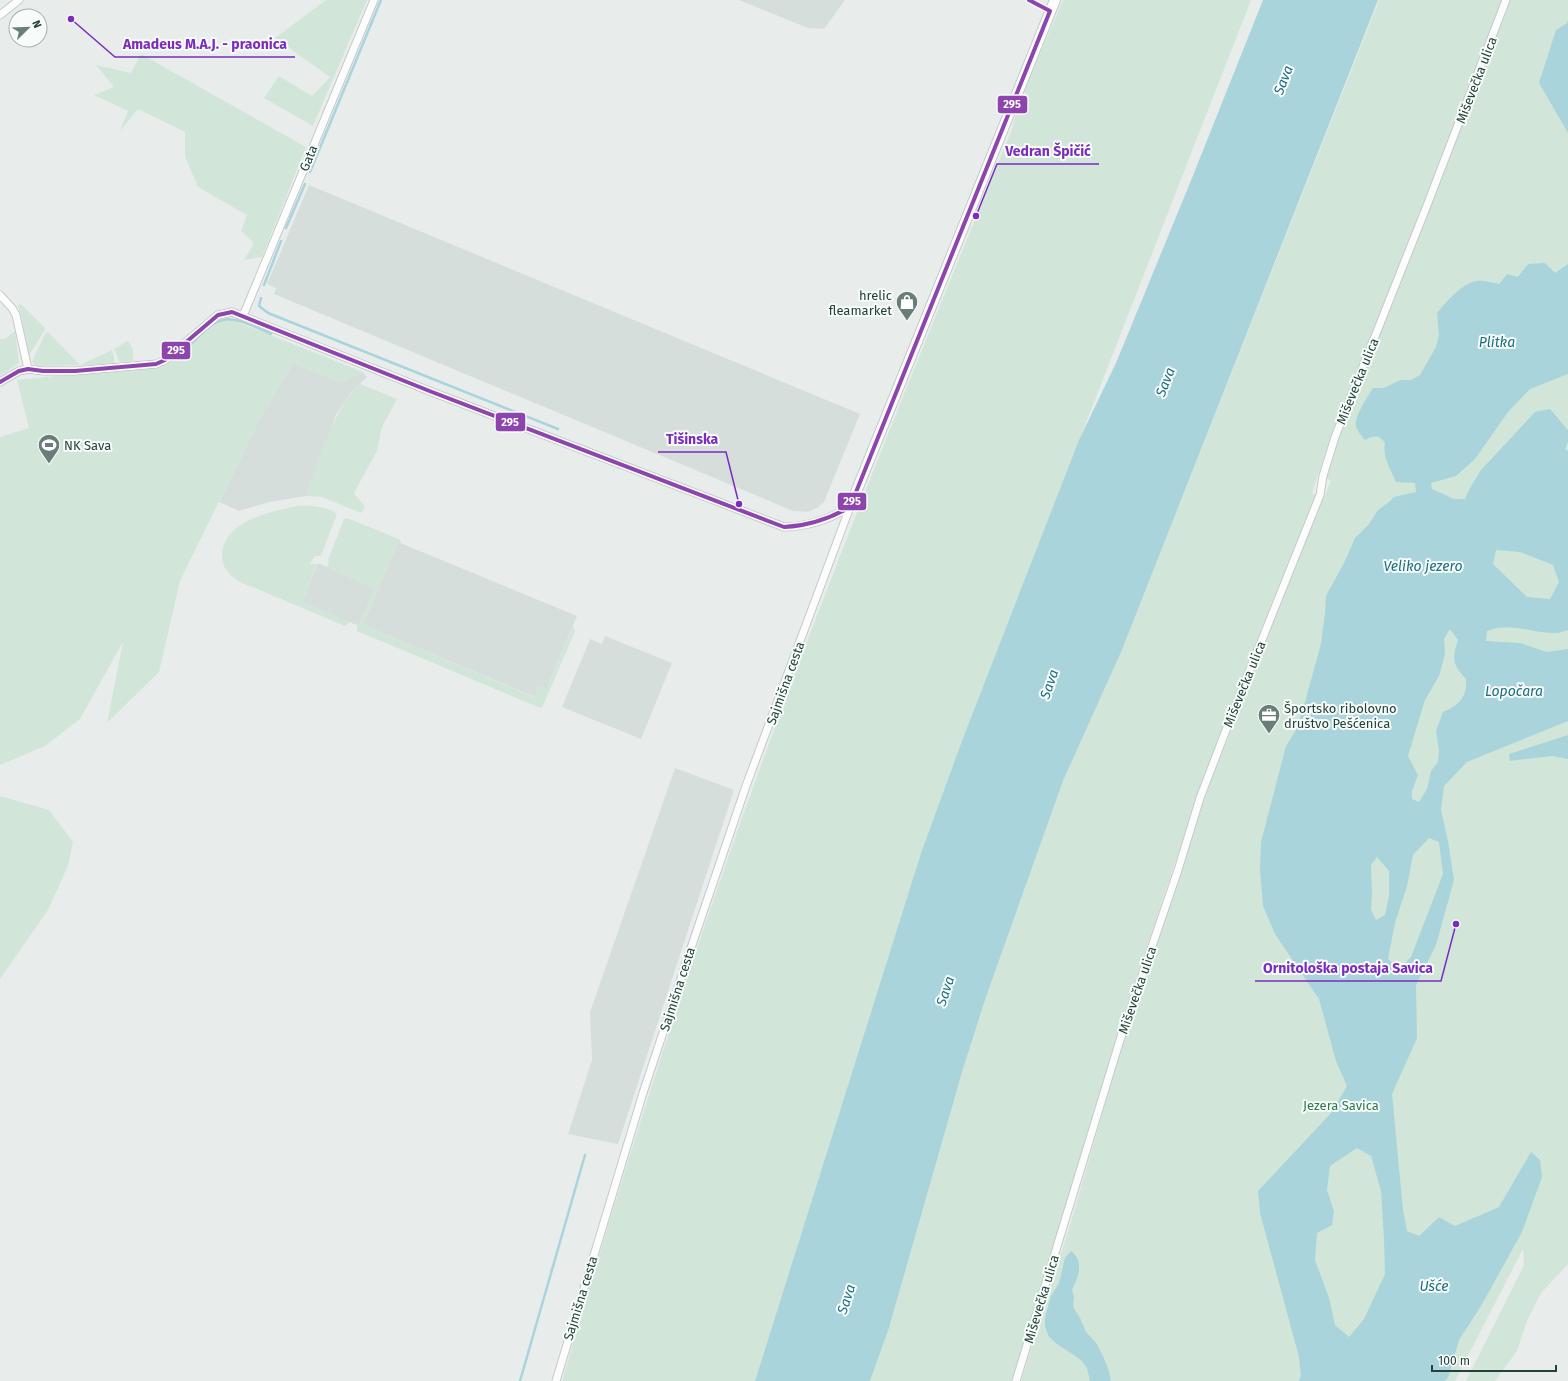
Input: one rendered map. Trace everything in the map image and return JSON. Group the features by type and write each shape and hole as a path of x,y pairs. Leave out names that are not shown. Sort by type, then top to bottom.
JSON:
{"street":[{"path":"0,15 19,0"},
{"name":"Gata","path":"243,316 374,0"},
{"name":"Sajmišna cesta","path":"556,1381 641,1100 746,786 850,507 1055,0"},
{"name":"Miševečka ulica","path":"1016,1381 1120,1040 1178,870 1200,798 1318,501 1324,469 1335,437 1426,208 1506,0"},
{"path":"0,295 12,308 16,315 28,369"},
{"path":"0,382 19,371 28,369 43,371 75,371 156,364 166,360 218,314 232,312 432,392 784,527 799,527 812,524 837,515 850,507"}],"shaded area":[{"path":"739,0 845,0 824,29 808,28"},
{"path":"309,185 860,414 824,502 817,508 808,512 793,511 274,294 276,288 267,284"},
{"path":"293,363 340,382 363,372 367,377 351,393 336,415 306,496 269,502 239,511 219,502 261,416"},
{"path":"398,542 577,616 547,688 535,697 363,625"},
{"path":"318,563 375,588 359,626 302,602"},
{"path":"605,636 672,663 641,739 562,707 590,639 602,644"},
{"path":"675,768 734,790 618,1144 568,1134 592,1060 590,1012"}],"green space":[{"path":"326,0 367,0 313,126 264,98 279,76 312,96 330,77 275,38"},
{"path":"1063,0 1251,0 963,738 921,853 755,1381 562,1381 633,1146 683,990 736,834 823,599 916,363 1012,129 1020,100 1026,103 1029,96 1024,92"},
{"path":"1379,0 1503,0 1365,356 1329,442 1312,493 1316,495 1199,791 1116,1039 1013,1381 870,1381 889,1328 963,1069 986,997 1063,781 1122,650"},
{"name":"Jezera Savica","path":"1510,0 1568,0 1568,1264 1541,1293 1527,1321 1517,1351 1495,1381 1466,1381 1524,1265 1523,1249 1455,1381 1021,1381 1071,1222 1123,1042 1206,794 1308,534 1331,481 1326,478 1335,446 1432,203"},
{"path":"141,54 306,147 262,257 244,260 254,243 241,231 247,215 198,187 185,156 185,132 138,109 120,131 128,111 94,95 114,87 96,65 131,73"},
{"path":"19,304 23,306 44,327 45,330 29,355 22,318 18,306"},
{"path":"221,321 235,321 363,372 340,382 293,363 261,416 180,581 159,672 107,723 123,642 80,719 45,746 0,765 0,437 29,428 17,380 159,365 188,348"},
{"path":"15,331 19,363 0,376 0,339 5,339"},
{"path":"48,332 80,365 112,350 114,363 90,365 36,366 32,362 45,334"},
{"path":"128,341 133,349 133,361 120,362 114,349"},
{"path":"360,384 397,399 382,427 377,451 354,493 365,507 361,513 322,497 306,496 327,437 334,422 341,408"},
{"path":"298,506 328,509 337,514 321,556 315,556 310,564 317,564 302,602 350,622 345,626 240,582 230,574 223,564 222,556 224,544 230,534 239,526 263,515"},
{"path":"347,518 399,539 402,543 398,542 363,625 534,697 539,685 547,688 573,627 575,631 542,708 357,631 357,625 359,626 375,588 327,567 328,560 344,519"},
{"path":"0,796 49,810 73,842 68,866 48,910 0,979"}],"water":[{"name":"Sava","path":"1263,0 1378,0 1122,650 1063,781 986,997 963,1069 889,1328 870,1381 755,1381 921,853 963,738 1079,440 1116,363"},
{"path":"1568,20 1568,133 1539,83 1556,30 1567,23"},
{"path":"1545,263 1555,273 1568,264 1568,374 1530,389 1508,412 1475,459 1456,476 1431,483 1432,489 1454,499 1465,499 1481,470 1535,412 1550,409 1568,430 1568,442 1565,449 1568,451 1568,630 1556,633 1547,633 1504,627 1496,628 1487,631 1486,641 1520,643 1547,652 1568,649 1568,721 1467,762 1444,786 1441,810 1448,841 1454,880 1436,945 1416,985 1417,1038 1392,1094 1403,1210 1407,1231 1419,1236 1439,1217 1455,1226 1499,1207 1531,1152 1540,1160 1542,1177 1522,1232 1481,1306 1459,1340 1448,1378 1444,1381 1299,1381 1301,1376 1299,1357 1260,1213 1258,1191 1331,1113 1347,1086 1336,1061 1319,999 1275,934 1263,906 1260,870 1261,842 1286,746 1296,730 1321,644 1326,596 1345,561 1355,538 1369,524 1378,510 1394,497 1416,492 1415,483 1396,482 1386,458 1384,448 1385,443 1383,440 1376,437 1365,440 1359,433 1356,422 1359,412 1373,388 1384,388 1400,380 1411,380 1420,375 1436,347 1439,335 1437,313 1455,293 1471,282 1485,281 1499,284 1507,274 1518,277 1528,264","holes":["1496,550 1520,552 1553,565 1559,582 1550,599 1527,597 1493,564","1450,629 1458,640 1454,661 1466,679 1466,686 1461,700 1453,707 1443,712 1436,731 1439,751 1438,762 1431,771 1427,789 1419,802 1412,799 1412,791 1418,775 1408,756 1425,700 1439,676 1445,654 1444,639","1429,838 1439,842 1443,874 1411,957 1399,969 1388,959 1395,923 1407,886 1413,855","1377,857 1389,871 1389,896 1385,915 1376,920 1371,910 1371,865","1357,1148 1371,1156 1381,1191 1385,1274 1364,1319 1349,1337 1335,1325 1329,1298 1315,1260 1317,1233 1332,1225 1334,1211 1327,1190 1330,1166"]},
{"path":"1568,735 1568,759 1552,756 1510,761 1509,754"},
{"path":"1071,1251 1078,1260 1079,1265 1078,1275 1072,1290 1074,1296 1073,1307 1086,1332 1097,1344 1109,1371 1111,1381 1090,1381 1087,1368 1081,1360 1049,1337 1045,1327 1045,1317 1051,1296 1059,1283 1065,1258"}],"waterway":[{"path":"310,172 381,0"},
{"path":"286,228 305,184"},
{"path":"264,285 281,241"},
{"path":"261,298 259,306 268,313 558,429"},
{"path":"188,347 209,327 218,321 228,319 241,321 271,334"},
{"path":"520,1381 585,1155"}],"transit line":[{"name":"295","path":"0,382 19,371 28,369 43,371 75,371 156,364 165,360 218,315 232,312 432,392 784,527 801,525 826,518 850,507 1050,11 1029,0"}],"place":[{"name":"Amadeus M.A.J. - praonica","path":"71,19"},
{"name":"Vedran Špičić","path":"976,216"},
{"name":"hrelic fleamarket","path":"907,322"},
{"name":"NK Sava","path":"49,464"},
{"name":"Tišinska","path":"739,504"},
{"name":"Športsko ribolovno društvo Pešćenica","path":"1269,734"},
{"name":"Ornitološka postaja Savica","path":"1456,924"}],"water label":[{"name":"Plitka","path":"1497,342"},
{"name":"Veliko jezero","path":"1423,566"},
{"name":"Lopočara","path":"1514,691"},
{"name":"Ušće","path":"1434,1286"}]}
